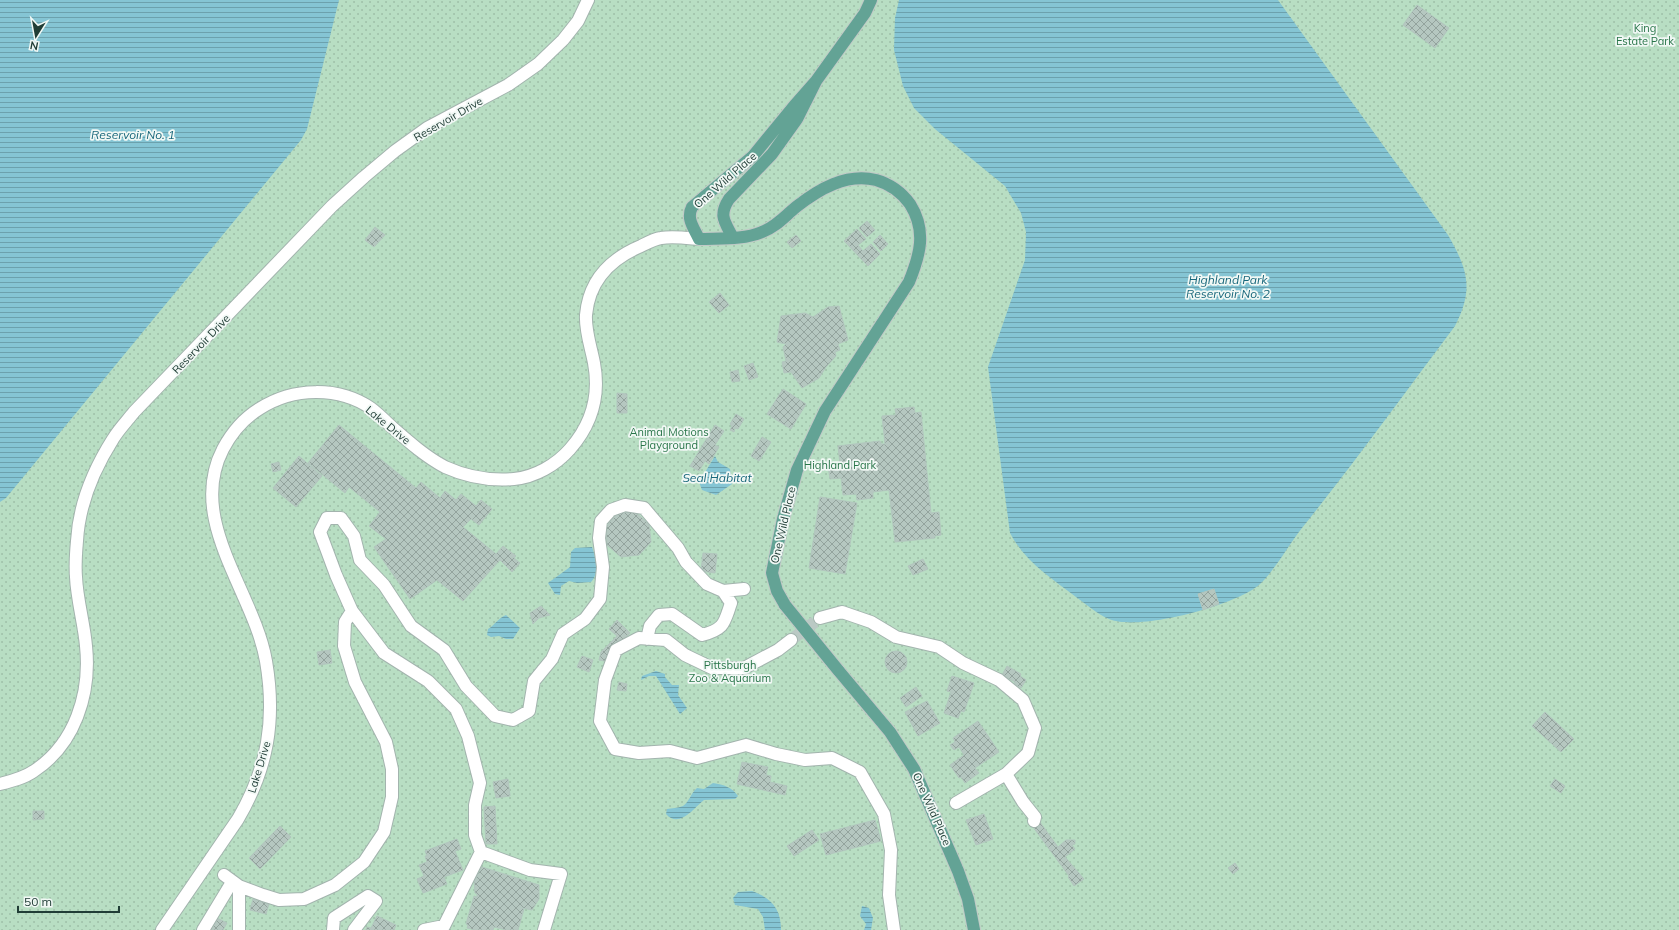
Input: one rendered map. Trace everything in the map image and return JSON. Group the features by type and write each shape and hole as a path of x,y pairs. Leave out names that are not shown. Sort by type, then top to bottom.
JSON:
{"main road":[{"name":"One Wild Place","path":"871,0 865,13 816,81 753,156 692,207 689,218 699,239 733,238 762,232 774,226 796,207 818,192 841,181 854,178 866,178 879,181 895,188 906,198 914,210 920,230 918,260 909,282 825,410 797,470 783,519 772,573 777,591 785,604 890,732 914,769 958,871 968,899 974,930"},
{"name":"One Wild Place","path":"733,238 723,218 722,212 724,206 728,199 772,154 796,119 816,81"}],"street":[{"name":"Reservoir Drive","path":"0,784 17,779 33,771 48,760 63,744 72,730 79,713 87,677 86,647 76,577 77,539 84,499 97,467 114,437 134,412 332,206 395,151 427,128 508,85 538,64 567,35 578,21 588,0"},
{"name":"Lake Drive","path":"162,930 234,825 248,802 262,765 269,740 270,708 266,660 255,626 226,553 214,515 212,492 213,473 218,457 233,431 248,417 272,401 291,395 313,391 347,397 370,408 414,446 431,458 445,467 469,476 500,480 522,478 540,472 556,462 570,450 586,427 592,413 596,398 596,382 587,332 586,314 596,281 605,269 617,258 660,238 699,239"},
{"path":"424,930 444,928 481,852 475,835 475,805 480,784 468,736 456,709 428,681 384,653 352,611 336,575 320,532 327,518 341,518 354,536 360,560 384,585 411,626 444,650 466,686 495,716 513,720 529,711 534,681 552,659 563,634 585,619 600,599 603,567 599,538 601,521 611,510 625,505 644,508 678,548 686,562 707,584 723,591 744,589"},
{"path":"647,639 650,626 659,615 672,614 702,635 717,632 724,623 731,603 723,591"},
{"path":"232,881 279,900 304,899 335,885 364,862 384,832 392,797 392,769 386,742 355,682 344,646 345,622 352,611"},
{"path":"820,618 842,612 871,622 896,637 939,647 963,662 999,680 1023,700 1035,728 1028,753 1006,774 956,803"},
{"path":"791,640 778,650 744,668 712,668 685,655 666,640 639,638 616,650 605,680 600,721 615,749 639,753 670,750 697,758 746,746 805,760 832,758 860,772 884,814 891,850 889,895 894,930"},
{"path":"1006,774 1034,817 1034,821"},
{"path":"481,852 530,870 561,874 544,930"},
{"path":"203,930 232,881"},
{"path":"232,881 239,930"},
{"path":"334,930 334,918 368,896 376,901 354,930"}],"green space":[{"name":"Highland Park","path":"0,0 1679,0 1679,930 0,930"}],"water":[{"name":"Reservoir No. 1","path":"0,0 339,0 307,129 301,140 6,498 0,502"},
{"name":"Highland Park Reservoir No. 2","path":"899,0 1278,0 1448,235 1455,247 1464,269 1466,280 1465,301 1455,326 1265,579 1247,593 1209,608 1163,619 1141,622 1123,622 1109,619 1092,609 1039,569 1023,553 1010,533 988,367 1025,260 1026,232 1021,213 1005,186 935,129 914,108 903,86 894,50 895,18"},
{"name":"Seal Habitat","path":"715,456 718,462 730,469 732,484 716,495 702,490 699,482"},
{"path":"592,547 596,560 596,574 591,582 577,583 569,581 561,586 560,595 555,594 548,583 570,567 571,552 575,548"},
{"path":"506,615 520,628 513,639 506,639 499,636 491,637 487,635 488,629 500,618"},
{"path":"656,671 665,674 665,677 672,685 679,685 678,695 687,708 680,714 656,676 649,676 641,680 642,676"},
{"path":"713,783 733,790 738,796 735,799 704,800 686,816 681,818 671,818 666,814 667,809 683,806 697,788 704,789"},
{"path":"752,891 765,897 774,905 781,922 781,930 765,930 763,917 758,909 735,905 733,898 738,892"},
{"path":"862,906 869,908 873,918 871,930 864,930 866,924 860,916"}],"building":[{"path":"1417,5 1449,28 1435,48 1403,25"},
{"path":"867,221 875,230 867,237 859,228"},
{"path":"375,227 385,235 374,247 365,240"},
{"path":"857,229 866,239 858,245 863,251 871,244 880,254 868,266 844,241"},
{"path":"796,235 801,241 792,248 787,242"},
{"path":"880,235 888,244 881,251 873,242"},
{"path":"720,293 729,305 719,313 709,302"},
{"path":"839,306 848,340 838,344 840,350 835,352 836,356 819,378 802,388 791,372 784,373 782,362 786,361 783,347 786,344 777,342 781,316 805,313 813,317 828,307"},
{"path":"753,363 758,377 749,380 744,366"},
{"path":"738,370 740,381 732,382 730,372"},
{"path":"783,389 806,404 791,429 767,414"},
{"path":"617,393 627,394 627,413 617,413"},
{"path":"914,407 915,413 921,412 931,513 939,512 941,535 935,536 935,538 895,542 889,490 873,492 873,498 857,500 856,494 843,495 841,478 830,479 828,465 840,464 838,446 880,441 881,444 885,444 882,416 896,415 895,409"},
{"path":"736,414 744,419 738,429 735,428 734,432 730,430 732,426 730,424"},
{"path":"339,425 416,488 421,482 440,498 445,491 456,500 461,494 476,506 481,500 492,509 479,525 471,519 463,527 496,554 503,546 516,556 514,558 520,563 512,572 500,560 463,601 437,580 410,599 374,547 386,539 369,526 380,512 349,487 345,493 308,463"},
{"path":"715,425 724,431 715,445 719,447 709,464 705,461 699,471 690,466"},
{"path":"762,437 771,442 759,461 751,456"},
{"path":"299,456 322,476 296,507 273,488"},
{"path":"279,462 281,470 273,472 271,464"},
{"path":"820,497 857,503 845,574 809,568"},
{"path":"635,512 649,524 651,542 639,555 621,557 607,545 606,527 617,513"},
{"path":"703,553 717,554 715,573 701,571"},
{"path":"923,559 928,569 913,575 908,566"},
{"path":"1214,589 1219,604 1203,610 1198,594"},
{"path":"541,606 550,615 539,618 533,624 530,613"},
{"path":"617,620 630,633 611,653 609,662 599,660 601,652 617,636 609,629"},
{"path":"330,650 332,663 319,665 317,652"},
{"path":"896,651 900,652 906,658 906,666 900,672 896,673 892,672 886,666 885,662 886,658 892,652"},
{"path":"582,656 593,660 589,672 577,667"},
{"path":"1007,666 1021,674 1020,676 1026,680 1021,688 1014,684 1015,682 1002,675"},
{"path":"952,676 974,683 964,712 961,711 958,718 944,713 951,692 947,691"},
{"path":"619,682 627,684 626,691 617,690"},
{"path":"916,687 922,696 906,707 900,698"},
{"path":"927,701 940,723 918,736 905,712"},
{"path":"1545,712 1574,739 1561,752 1532,726"},
{"path":"978,721 999,752 975,768 979,773 965,783 961,777 959,778 950,765 964,755 959,747 954,750 950,745 955,742 953,738"},
{"path":"742,762 768,767 766,775 771,776 770,782 787,786 785,795 737,784"},
{"path":"508,779 510,796 496,798 493,782"},
{"path":"1555,779 1565,786 1561,793 1550,786"},
{"path":"495,806 497,844 486,844 484,807"},
{"path":"33,811 44,811 44,819 33,820"},
{"path":"984,814 993,839 976,845 966,820"},
{"path":"1037,818 1058,847 1066,840 1075,840 1075,844 1072,845 1075,849 1065,857 1084,879 1074,886 1068,877 1069,876 1030,823"},
{"path":"875,820 881,841 826,855 820,834"},
{"path":"280,826 291,837 260,869 249,858"},
{"path":"812,830 819,840 794,856 787,846"},
{"path":"457,839 461,849 455,851 463,870 444,877 447,884 423,893 417,879 424,876 419,865 427,862 425,851"},
{"path":"1235,863 1239,869 1233,874 1228,868"},
{"path":"482,867 539,885 539,899 532,910 522,908 524,909 518,930 506,930 494,927 493,930 475,930 467,928 468,925 466,924 474,896 477,897 477,894 475,893 474,880"},
{"path":"253,899 269,904 266,914 250,910"},
{"path":"213,916 227,923 223,930 206,930"},
{"path":"377,916 396,925 394,930 366,930 367,927 371,928"}],"tunnel":[{"path":"791,640 820,618"}],"park label":[{"name":"King Estate Park","path":"1645,34"},
{"name":"Animal Motions Playground","path":"669,438"},
{"name":"Pittsburgh Zoo & Aquarium","path":"730,671"}]}
